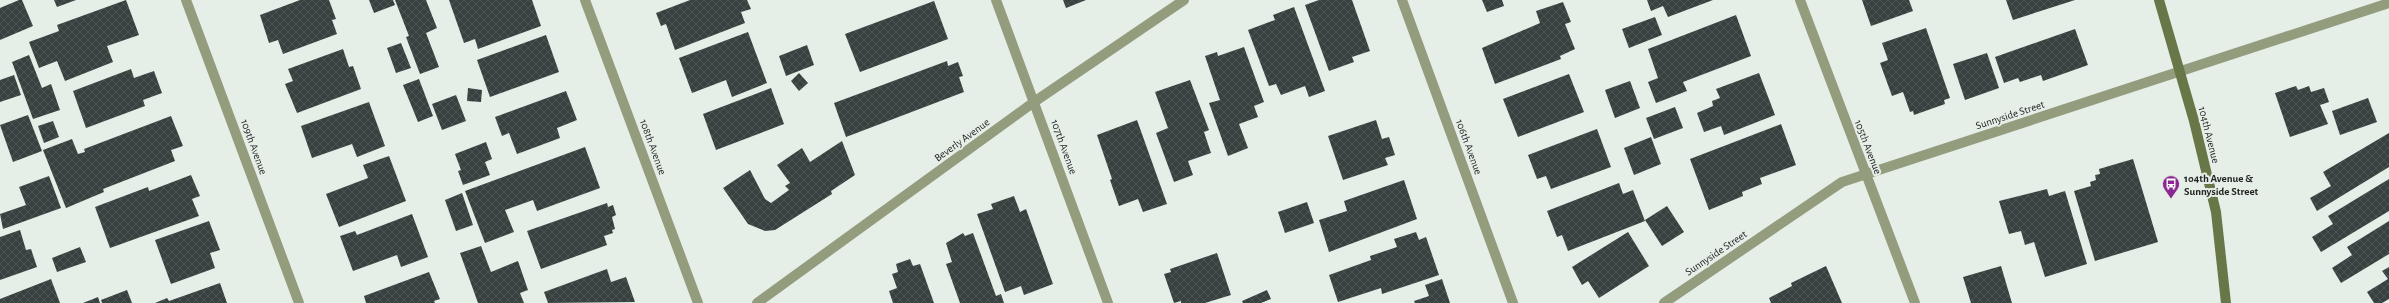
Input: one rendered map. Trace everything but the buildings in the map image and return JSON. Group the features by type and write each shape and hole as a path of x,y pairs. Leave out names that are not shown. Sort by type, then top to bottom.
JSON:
{"street":[{"name":"109th Avenue","path":"186,0 299,303"},
{"name":"108th Avenue","path":"585,0 698,303"},
{"name":"107th Avenue","path":"996,0 1108,303"},
{"name":"Beverly Avenue","path":"757,303 1034,102 1184,0"},
{"name":"106th Avenue","path":"1402,0 1513,303"},
{"name":"105th Avenue","path":"1800,0 1915,303"},
{"name":"104th Avenue","path":"2159,0 2180,72 2216,212 2226,303"},
{"name":"Sunnyside Street","path":"1664,303 1842,182 2389,3"}],"place":[{"name":"104th Avenue & Sunnyside Street","path":"2171,199"}]}
